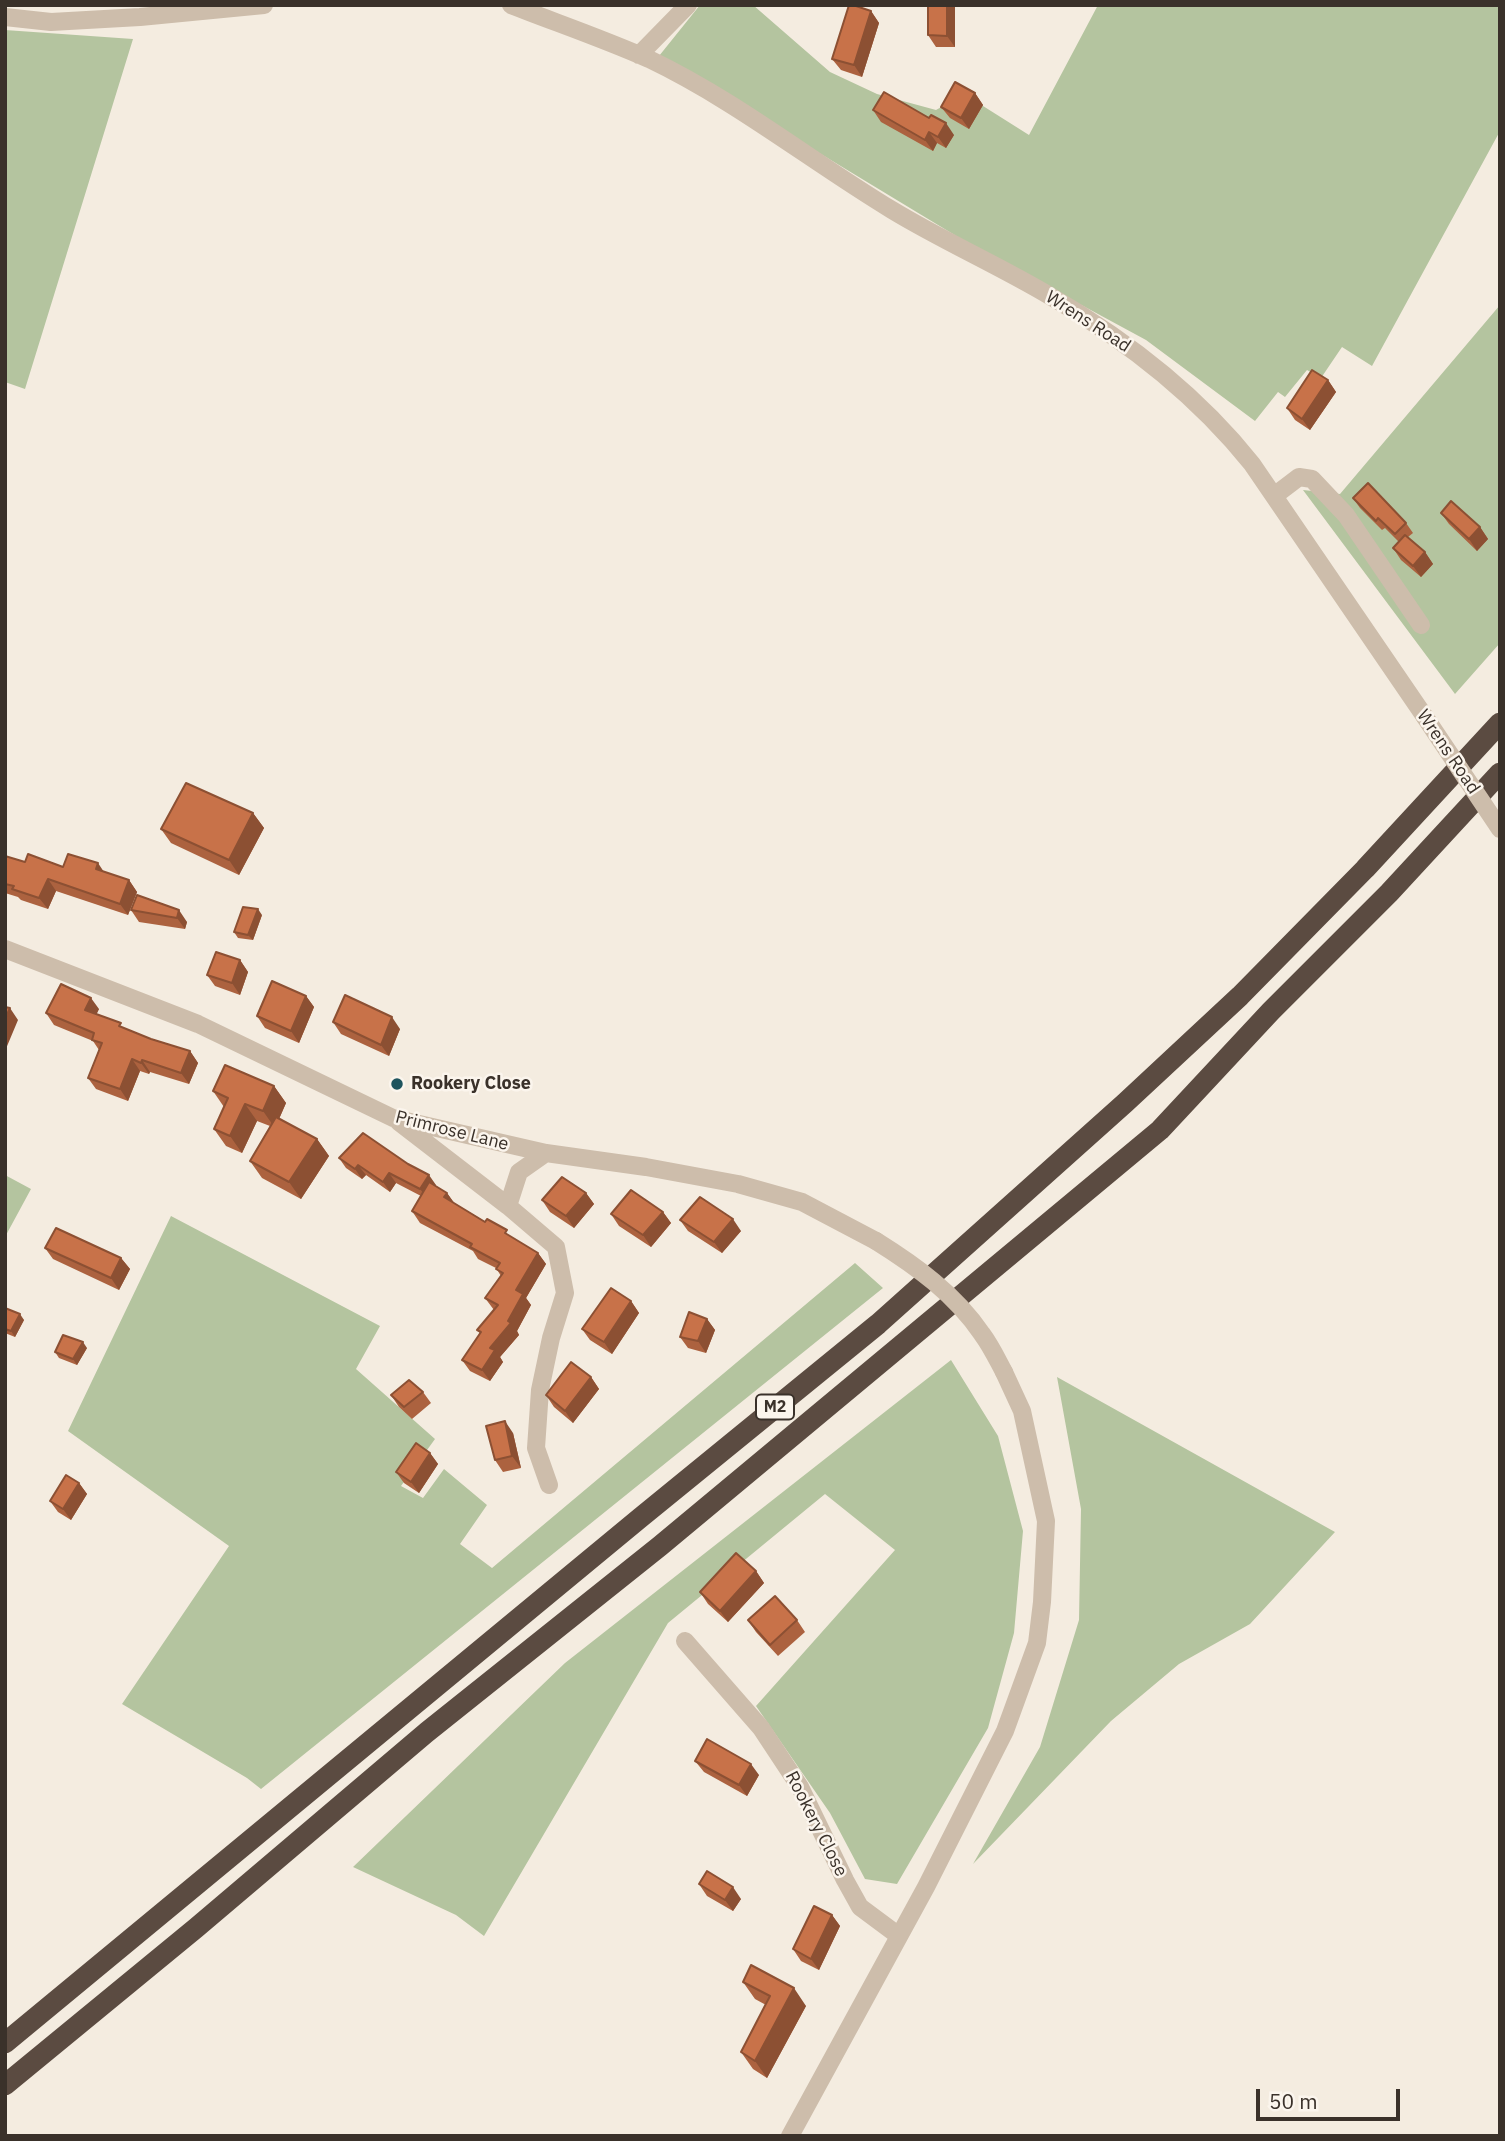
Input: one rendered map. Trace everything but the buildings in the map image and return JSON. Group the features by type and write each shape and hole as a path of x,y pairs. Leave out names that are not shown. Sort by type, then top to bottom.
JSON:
{"highway":[{"name":"M2","path":"5,2042 888,1315 1240,996 1365,869 1500,723"},
{"name":"M2","path":"5,2085 196,1928 427,1732 681,1529 1160,1130 1271,1011 1389,893 1500,773"}],"street":[{"path":"5,17 51,22 140,18 264,5"},
{"name":"Wrens Road","path":"511,5 639,55 713,94 892,210 1048,294 1160,370 1231,438 1274,496 1500,829"},
{"path":"639,55 688,5"},
{"path":"1274,496 1299,477 1312,479 1346,515 1421,625"},
{"name":"Primrose Lane","path":"5,950 198,1024 393,1118 546,1153 646,1167 738,1184 802,1202 876,1241 915,1266 955,1300 982,1334 1022,1411 1046,1521 1037,1643 1006,1731 790,2136"},
{"path":"393,1118 508,1206 556,1247 565,1293 551,1338 540,1390 536,1448 549,1485"},
{"path":"508,1206 519,1172 546,1153"},
{"name":"Rookery Close","path":"685,1641 761,1728 800,1787 860,1907 899,1936"}],"green space":[{"path":"700,5 753,5 830,72 877,94 936,110 964,94 1029,135 1098,5 1500,5 1500,131 1372,366 1342,347 1321,378 1307,370 1285,397 1278,392 1255,421 1146,340 976,248 659,56"},
{"path":"5,30 133,39 25,389 5,382"},
{"path":"1500,305 1500,643 1455,694 1303,490 1340,494"},
{"path":"5,1175 31,1189 5,1237"},
{"path":"171,1216 380,1326 356,1369 435,1439 401,1486 423,1498 444,1469 487,1505 460,1544 492,1568 855,1263 883,1288 261,1789 122,1704 229,1546 68,1431"},
{"path":"951,1360 998,1436 1023,1531 1014,1633 988,1728 897,1884 865,1879 830,1813 756,1706 895,1550 825,1494 668,1623 484,1936 456,1915 353,1867 565,1663"},
{"path":"1057,1377 1335,1532 1250,1624 1179,1664 1111,1721 973,1864 1040,1747 1079,1620 1081,1509"}],"place":[{"name":"Rookery Close","path":"397,1084"}]}
